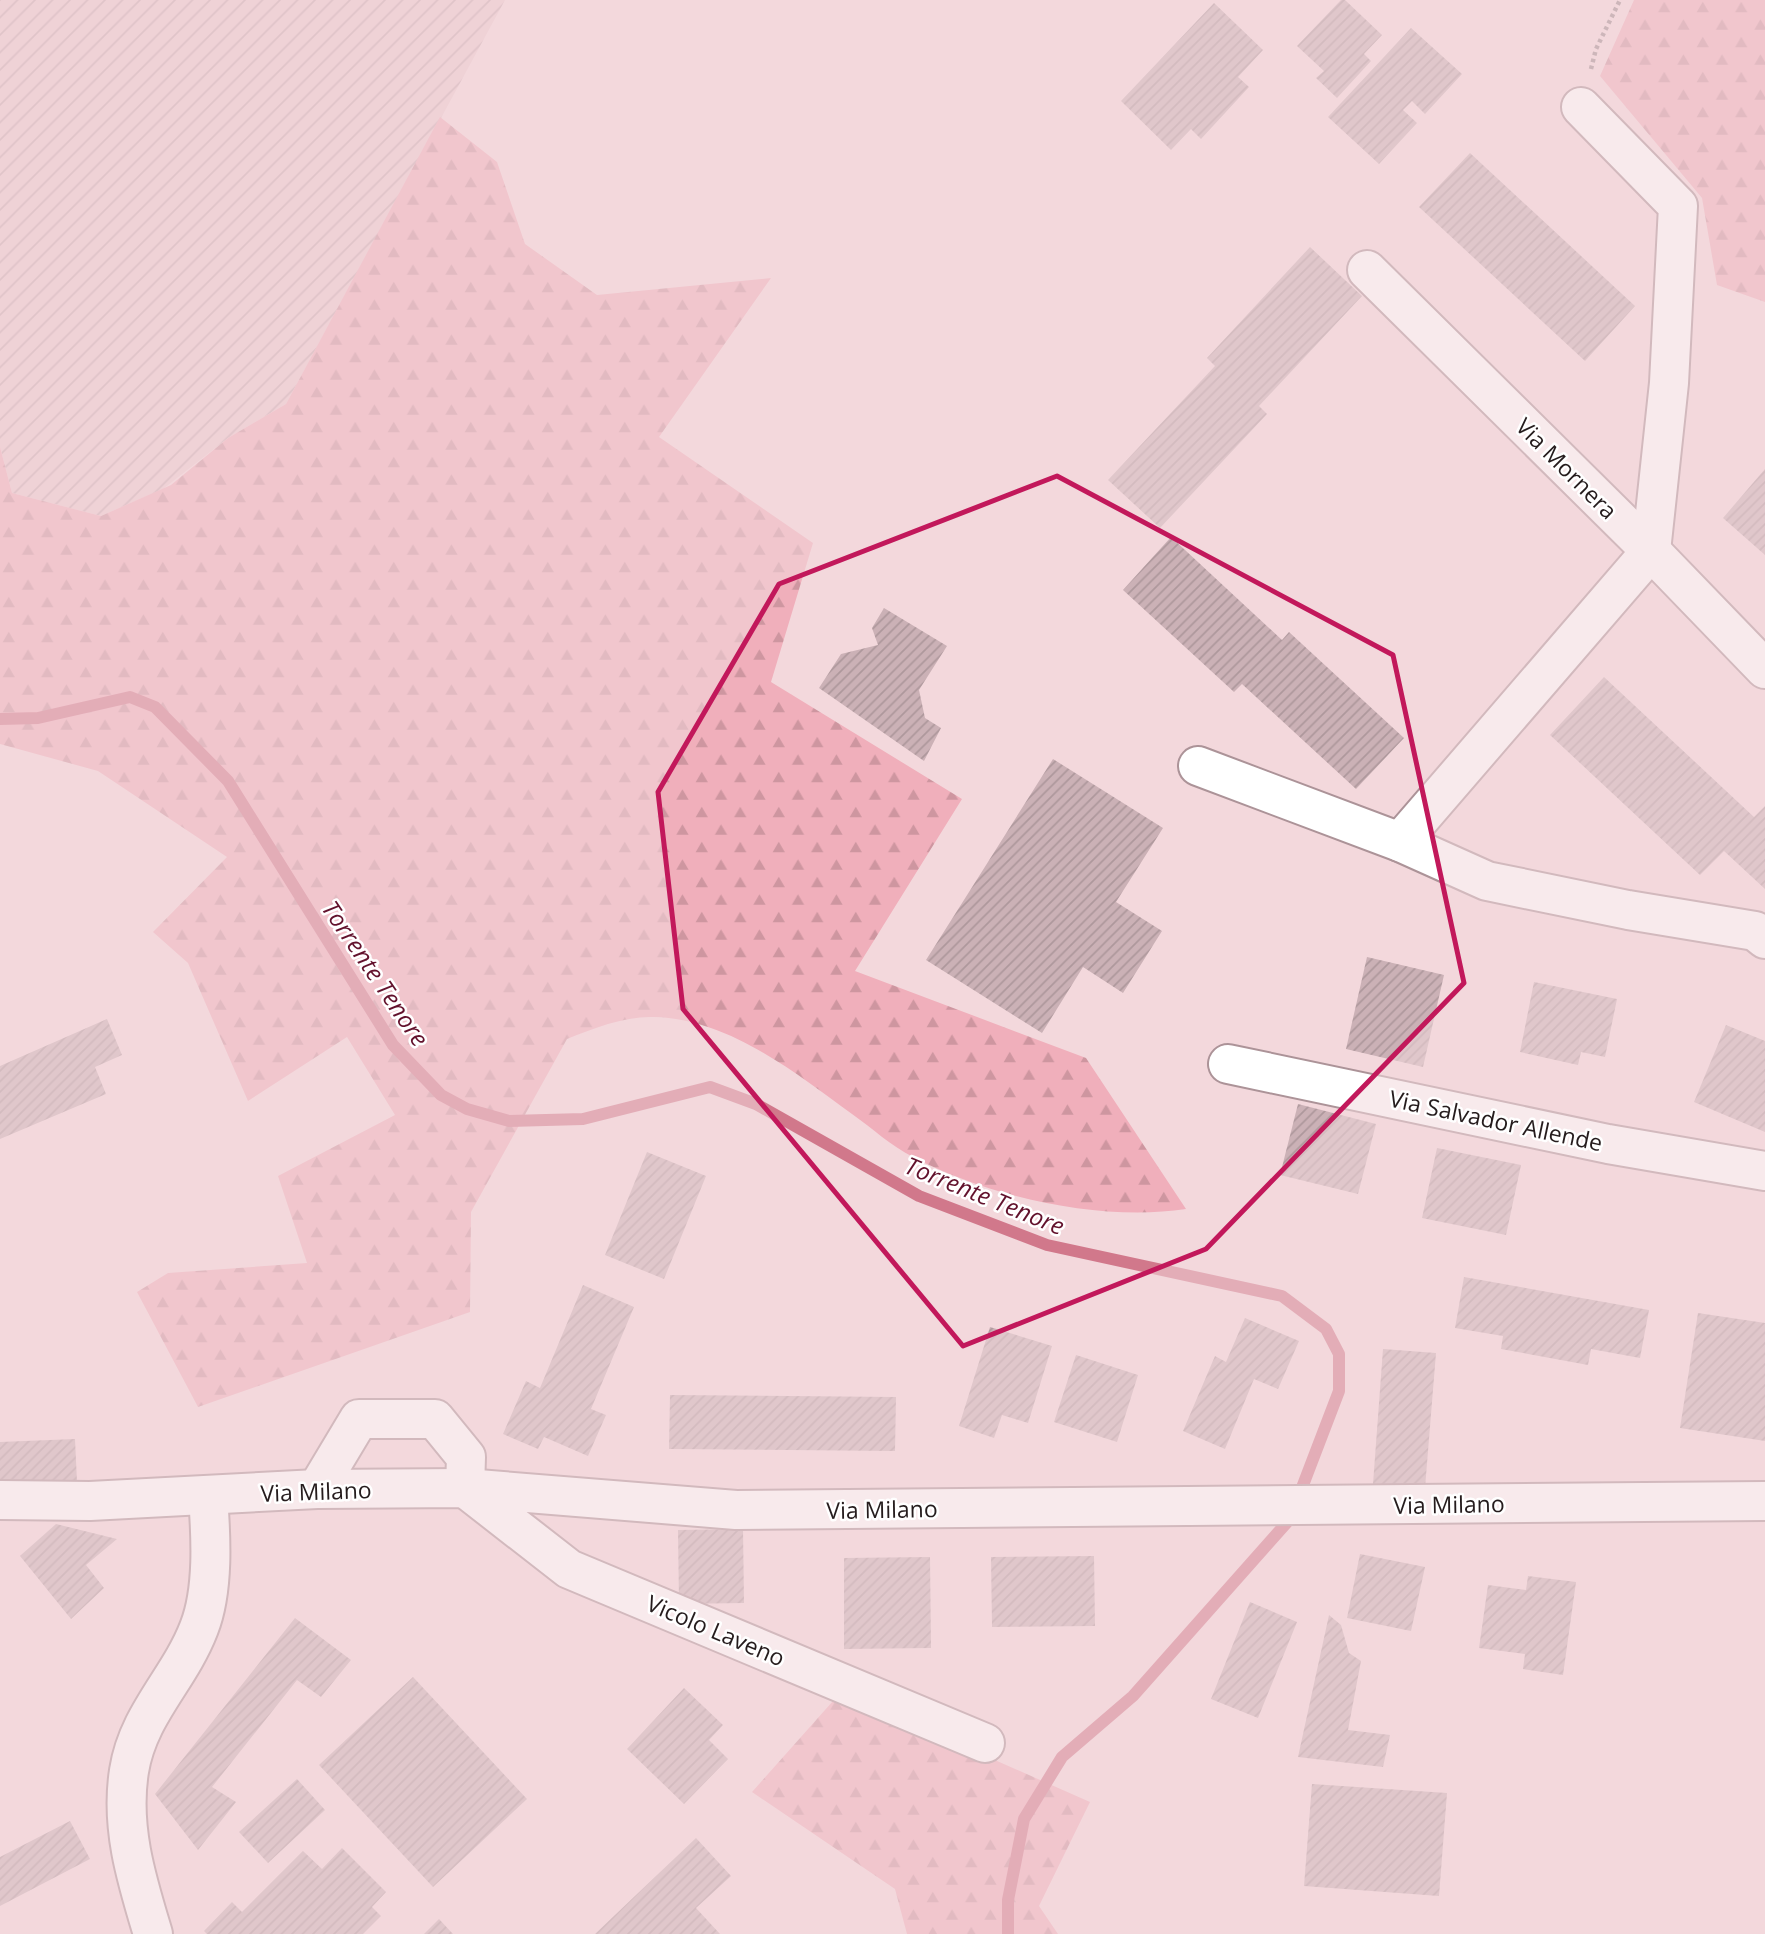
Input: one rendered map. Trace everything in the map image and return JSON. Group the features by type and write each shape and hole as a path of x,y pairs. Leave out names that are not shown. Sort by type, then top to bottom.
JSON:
{"street":[{"path":"1400,842 1650,551 1669,383 1678,206 1581,107"},
{"name":"Via Mornera","path":"1367,270 1765,669"},
{"path":"1198,766 1400,842 1488,881 1628,910 1755,931 1765,939"},
{"name":"Via Salvador Allende","path":"1228,1064 1608,1144 1765,1171"},
{"path":"317,1489 359,1419 435,1419 466,1457 465,1488"},
{"name":"Via Milano","path":"0,1500 208,1496 317,1489 465,1488 736,1510 1765,1501"},
{"name":"Vicolo Laveno","path":"465,1488 569,1569 985,1743"},
{"path":"153,1934 125,1830 129,1771 144,1721 200,1628 213,1553 208,1496"}],"path":[{"path":"1581,107 1596,49 1620,0"}],"highlighted area":[{"path":"1057,476 1393,655 1464,983 1206,1249 963,1346 683,1009 658,792 779,584"}],"shaded area":[{"path":"0,0 505,0 286,404 228,438 163,489 101,516 12,493 0,447"}],"green space":[{"path":"1634,0 1765,0 1765,302 1717,285 1702,198 1600,76"},
{"path":"440,117 497,162 525,244 597,295 771,278 659,437 813,543 771,682 962,799 855,971 1086,1058 1186,1209 1118,1212 1082,1209 1046,1203 976,1184 905,1153 784,1065 734,1037 682,1020 643,1017 621,1021 567,1039 471,1212 470,1312 198,1407 137,1292 168,1273 307,1263 278,1176 395,1115 347,1037 248,1101 188,963 153,932 227,857 98,771 0,744 0,447 12,493 101,516 171,485 228,438 286,404"},
{"path":"841,1692 1090,1802 1039,1906 1058,1934 907,1934 895,1889 752,1792"}],"building":[{"path":"1341,0 1345,0 1382,35 1364,54 1371,61 1337,98 1316,78 1324,71 1297,46"},
{"path":"1214,3 1263,50 1238,77 1249,87 1201,139 1191,129 1171,150 1121,101"},
{"path":"1411,28 1462,74 1425,114 1412,101 1403,110 1417,123 1379,164 1328,117"},
{"path":"1470,153 1635,306 1585,361 1419,207"},
{"path":"1310,247 1362,296 1259,406 1267,414 1160,528 1108,480 1215,366 1207,358"},
{"path":"1765,469 1765,555 1723,518"},
{"path":"1171,537 1282,640 1289,632 1404,738 1356,789 1242,684 1234,692 1123,590"},
{"path":"884,608 947,646 919,690 925,718 941,728 924,761 819,688 841,654 878,645 872,628"},
{"path":"1604,677 1754,817 1765,806 1765,889 1724,851 1700,875 1550,735"},
{"path":"1053,759 1163,828 1116,902 1162,931 1123,993 1083,967 1042,1033 926,960"},
{"path":"1367,957 1444,975 1423,1067 1346,1049"},
{"path":"1534,982 1617,999 1605,1057 1581,1052 1578,1065 1520,1052"},
{"path":"107,1019 122,1055 95,1067 106,1094 0,1139 0,1066"},
{"path":"1726,1025 1765,1041 1765,1132 1694,1102"},
{"path":"1298,1104 1376,1124 1358,1194 1280,1175"},
{"path":"1437,1148 1521,1165 1506,1235 1422,1218"},
{"path":"647,1152 706,1176 664,1279 605,1255"},
{"path":"1464,1277 1649,1310 1640,1358 1591,1349 1588,1365 1501,1349 1503,1336 1455,1328"},
{"path":"583,1285 634,1307 591,1409 606,1415 588,1456 544,1437 538,1449 503,1434 526,1381 540,1388"},
{"path":"1698,1313 1765,1323 1765,1441 1680,1428"},
{"path":"1245,1318 1299,1341 1278,1389 1254,1379 1225,1449 1183,1431 1215,1356 1226,1362"},
{"path":"990,1327 1052,1346 1028,1423 1002,1415 994,1438 959,1426"},
{"path":"1383,1349 1436,1353 1425,1488 1373,1484"},
{"path":"1076,1355 1138,1375 1117,1442 1054,1422"},
{"path":"670,1395 896,1397 895,1451 669,1449"},
{"path":"75,1439 77,1482 0,1485 0,1442"},
{"path":"56,1524 117,1539 86,1565 104,1588 71,1619 20,1556"},
{"path":"743,1529 744,1603 679,1604 678,1530"},
{"path":"1360,1554 1425,1567 1411,1631 1347,1618"},
{"path":"1094,1556 1095,1626 992,1627 991,1557"},
{"path":"930,1557 931,1648 844,1649 844,1558"},
{"path":"1528,1576 1576,1582 1563,1675 1523,1669 1525,1654 1479,1648 1488,1585 1526,1590"},
{"path":"1250,1602 1297,1622 1258,1718 1211,1699"},
{"path":"1329,1615 1341,1625 1349,1653 1361,1661 1348,1730 1390,1735 1383,1767 1298,1757"},
{"path":"295,1618 351,1660 321,1697 297,1680 212,1787 236,1802 198,1850 155,1794"},
{"path":"413,1677 527,1799 433,1887 319,1765"},
{"path":"684,1688 723,1725 709,1740 728,1759 684,1804 627,1749"},
{"path":"297,1779 325,1810 268,1863 239,1832"},
{"path":"1312,1784 1447,1793 1439,1896 1304,1886"},
{"path":"70,1821 90,1859 0,1906 0,1857"},
{"path":"696,1838 731,1876 696,1908 720,1934 595,1934"},
{"path":"342,1848 386,1892 372,1907 381,1916 363,1934 207,1934 204,1931 232,1902 242,1912 303,1851 322,1869"},
{"path":"439,1919 453,1934 424,1934"}],"waterway":[{"name":"Torrente Tenore","path":"0,719 38,718 130,697 155,707 228,781 393,1045 441,1095 467,1109 509,1121 583,1119 710,1087 756,1104 919,1196 1047,1245 1282,1296 1326,1329 1339,1354 1339,1391 1290,1519 1133,1696 1062,1757 1024,1819 1008,1900 1008,1934"}]}
